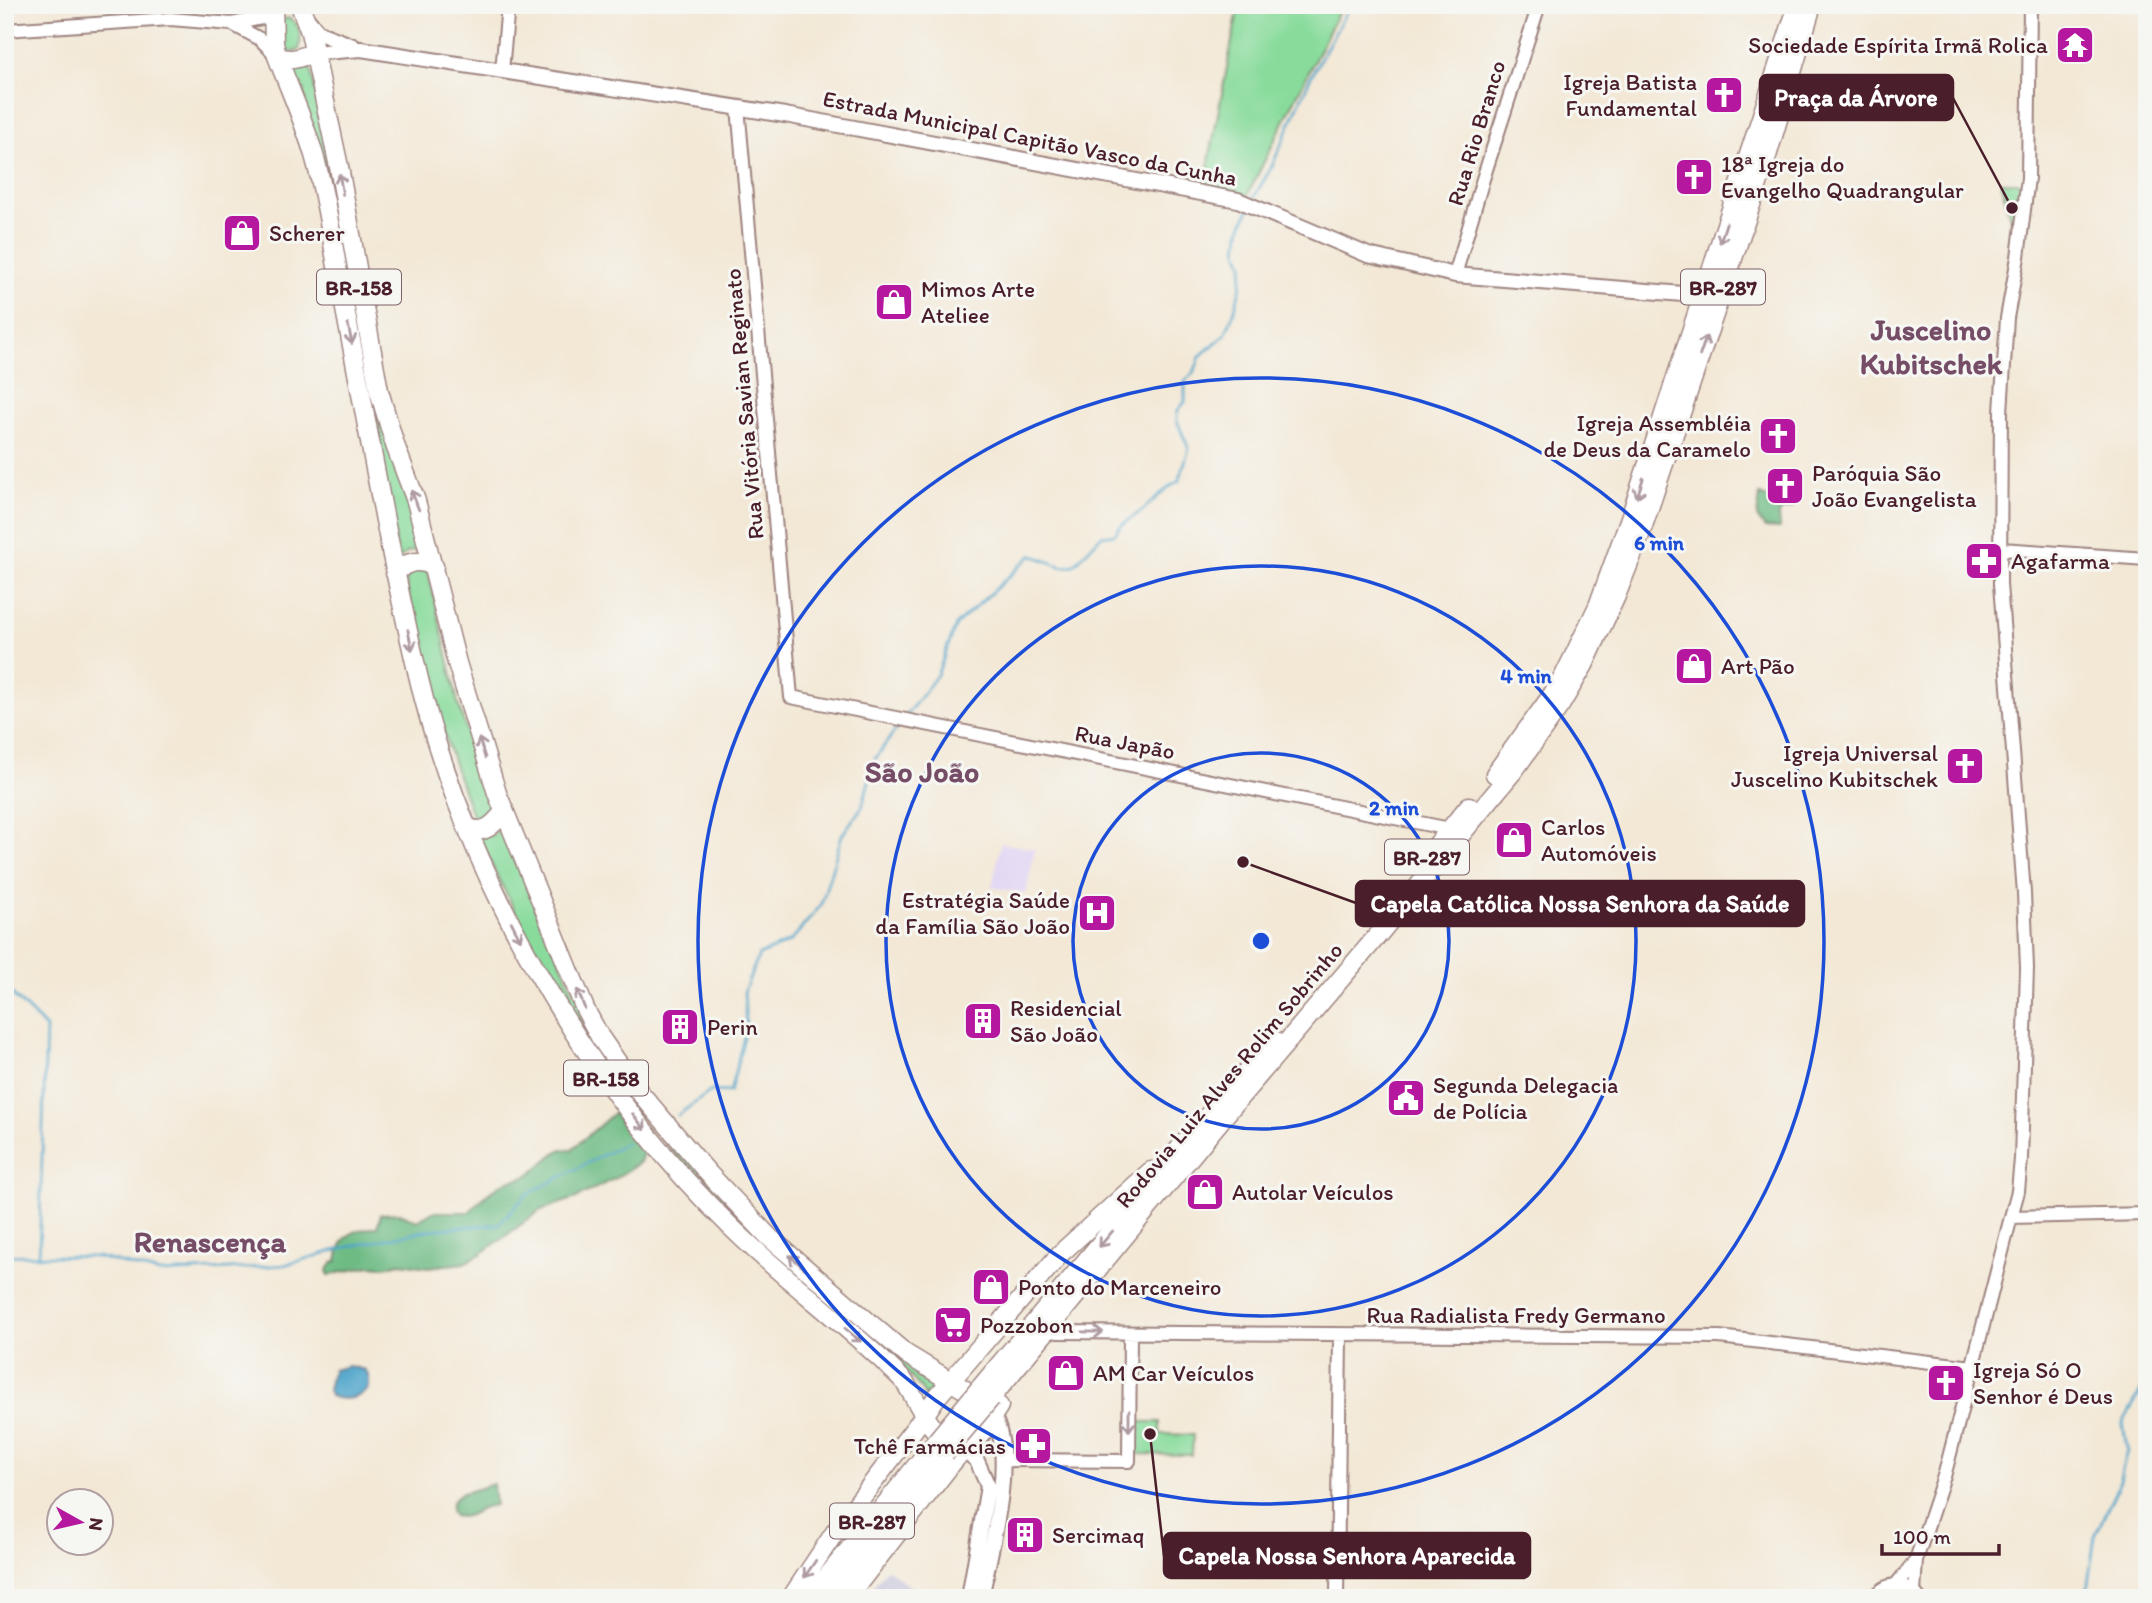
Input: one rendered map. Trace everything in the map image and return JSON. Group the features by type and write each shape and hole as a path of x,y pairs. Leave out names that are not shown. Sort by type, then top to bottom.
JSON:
{"highway":[{"name":"Rodovia Luiz Alves Rolim Sobrinho","path":"988,1401 1180,1148 1287,1026 1450,829 1506,760 1564,676 1598,606 1631,515 1798,5"},
{"name":"Rodovia Luiz Alves Rolim Sobrinho","path":"988,1401 1481,811 1538,738 1578,677 1613,604 1639,538 1765,163 1812,5"},
{"path":"272,11 303,12"},
{"name":"BR-158","path":"272,11 277,55 314,155 395,573 428,714 485,870 550,993 640,1124 731,1227 903,1380 918,1401 924,1416"},
{"name":"BR-158","path":"303,12 339,167 379,391 416,501 472,716 504,812 585,1009 600,1037 631,1082 708,1174 770,1238 906,1354 981,1399 991,1409 988,1401"},
{"path":"277,55 296,60 313,53"},
{"path":"395,573 410,562 419,561 434,566"},
{"path":"468,827 474,831 490,828 504,812"},
{"name":"BR-287","path":"924,1416 936,1398 1060,1253 1135,1184 1180,1148"},
{"name":"BR-287","path":"813,1598 826,1578 939,1449 988,1401 1001,1403 1178,1182 1198,1148"},
{"path":"847,1598 964,1449 978,1439 988,1401"},
{"path":"791,1598 835,1532 924,1416 942,1439 954,1447 964,1449"},
{"name":"BR-287","path":"830,1598 939,1449"}],"main road":[{"name":"Estrada Municipal Capitão Vasco da Cunha","path":"303,12 319,33 361,49 738,107 1238,200 1368,255 1455,275 1683,295"},
{"name":"Estrada Municipal Capitão Vasco da Cunha","path":"313,53 361,49"},
{"path":"981,1598 1004,1460 999,1425 988,1401"},
{"path":"964,1449 977,1461 988,1486 969,1598"},
{"path":"1876,1598 1885,1588 1895,1586 1905,1587 1916,1595"}],"street":[{"path":"502,71 508,5"},
{"name":"Rua Rio Branco","path":"1455,275 1539,5"},
{"path":"1916,1595 1916,1560 1945,1473 2018,1191 2024,1107 2027,968 2022,867 2004,656 2001,549 2003,362 2028,178 2030,5"},
{"path":"5,30 170,19 232,24 272,11"},
{"path":"232,24 260,39 277,55"},
{"name":"Rua Vitória Savian Reginato","path":"738,107 791,697"},
{"path":"2001,549 2147,559"},
{"name":"Rua Japão","path":"791,697 1450,829"},
{"path":"2011,1217 2147,1214"},
{"name":"Rua Radialista Fredy Germano","path":"1057,1332 1719,1337 1973,1367"},
{"path":"1004,1460 1129,1461 1130,1333"},
{"path":"1337,1598 1340,1335"},
{"path":"1895,1586 1916,1560"}],"shaded area":[{"path":"1001,843 1035,849 1026,894 992,887"},
{"path":"887,1568 924,1598 865,1598"}],"green space":[{"path":"1239,5 1342,5 1247,196 1204,187"},
{"path":"287,18 295,22 300,40 299,50 288,53 283,48 280,22"},
{"path":"309,60 352,285 425,552 411,551 399,559 290,66"},
{"path":"2001,182 2021,182 2014,234"},
{"path":"1760,495 1776,502 1790,503 1792,508 1779,514 1780,529 1765,528 1757,517"},
{"path":"408,568 428,571 459,707 490,803 491,816 478,823 474,819 456,770 433,696 408,594"},
{"path":"502,823 573,991 678,1148 939,1383 925,1396 896,1361 797,1279 720,1207 631,1103 559,998 477,836 492,835"},
{"path":"614,1113 643,1153 640,1162 616,1178 576,1198 541,1210 481,1254 464,1263 428,1267 400,1263 329,1275 327,1271 333,1262 337,1261 345,1239 354,1232 377,1227 381,1214 400,1213 417,1221 433,1212 469,1212 499,1185 525,1177 562,1149 571,1150"},
{"path":"1135,1422 1160,1422 1160,1434 1193,1435 1192,1455 1135,1454"},
{"path":"493,1484 495,1505 460,1517 451,1512 452,1502 460,1494"}],"water":[{"path":"348,1366 365,1370 369,1378 366,1391 353,1398 330,1396 328,1389 333,1370"}],"waterway":[{"path":"1253,199 1272,166 1311,76 1350,5"},
{"path":"905,717 937,675 956,625 1032,555 1063,567 1074,565 1101,536 1115,534 1124,523 1179,481 1189,449 1177,421 1177,412 1185,402 1185,381 1195,370 1200,356 1225,335 1234,312 1243,264 1238,252 1240,231 1249,209"},
{"path":"678,1115 711,1091 730,1092 746,1029 744,992 759,955 791,941 821,905 842,835 862,807 875,759 901,722"},
{"path":"5,981 10,992 46,1028 39,1256"},
{"path":"5,1255 97,1257 160,1273 284,1265 348,1247 429,1230 499,1224 526,1195 626,1143"},
{"path":"2086,1598 2095,1536 2120,1481 2127,1450 2123,1423 2147,1380"}],"place":[{"name":"Sociedade Espírita Irmã Rolica","path":"2075,45"},
{"name":"Igreja Batista Fundamental","path":"1724,95"},
{"name":"18ª Igreja do Evangelho Quadrangular","path":"1694,177"},
{"name":"Praça da Árvore","path":"2012,208"},
{"name":"Scherer","path":"242,233"},
{"name":"Mimos Arte Ateliee","path":"894,302"},
{"name":"Igreja Assembléia de Deus da Caramelo","path":"1778,436"},
{"name":"Paróquia São João Evangelista","path":"1785,486"},
{"name":"Agafarma","path":"1984,561"},
{"name":"Art Pão","path":"1694,666"},
{"name":"Igreja Universal Juscelino Kubitschek","path":"1965,766"},
{"name":"Carlos Automóveis","path":"1514,840"},
{"name":"Capela Católica Nossa Senhora da Saúde","path":"1243,862"},
{"name":"Estratégia Saúde da Família São João","path":"1097,913"},
{"name":"Residencial São João","path":"983,1021"},
{"name":"Perin","path":"680,1027"},
{"name":"Segunda Delegacia de Polícia","path":"1406,1098"},
{"name":"Autolar Veículos","path":"1205,1192"},
{"name":"Ponto do Marceneiro","path":"991,1287"},
{"name":"Pozzobon","path":"953,1325"},
{"name":"AM Car Veículos","path":"1066,1373"},
{"name":"Igreja Só O Senhor é Deus","path":"1946,1383"},
{"name":"Capela Nossa Senhora Aparecida","path":"1150,1434"},
{"name":"Tchê Farmácias","path":"1033,1446"},
{"name":"Sercimaq","path":"1025,1535"}],"district":[{"name":"Juscelino Kubitschek","path":"1931,346"},
{"name":"São João","path":"922,771"},
{"name":"Renascença","path":"210,1241"}]}
